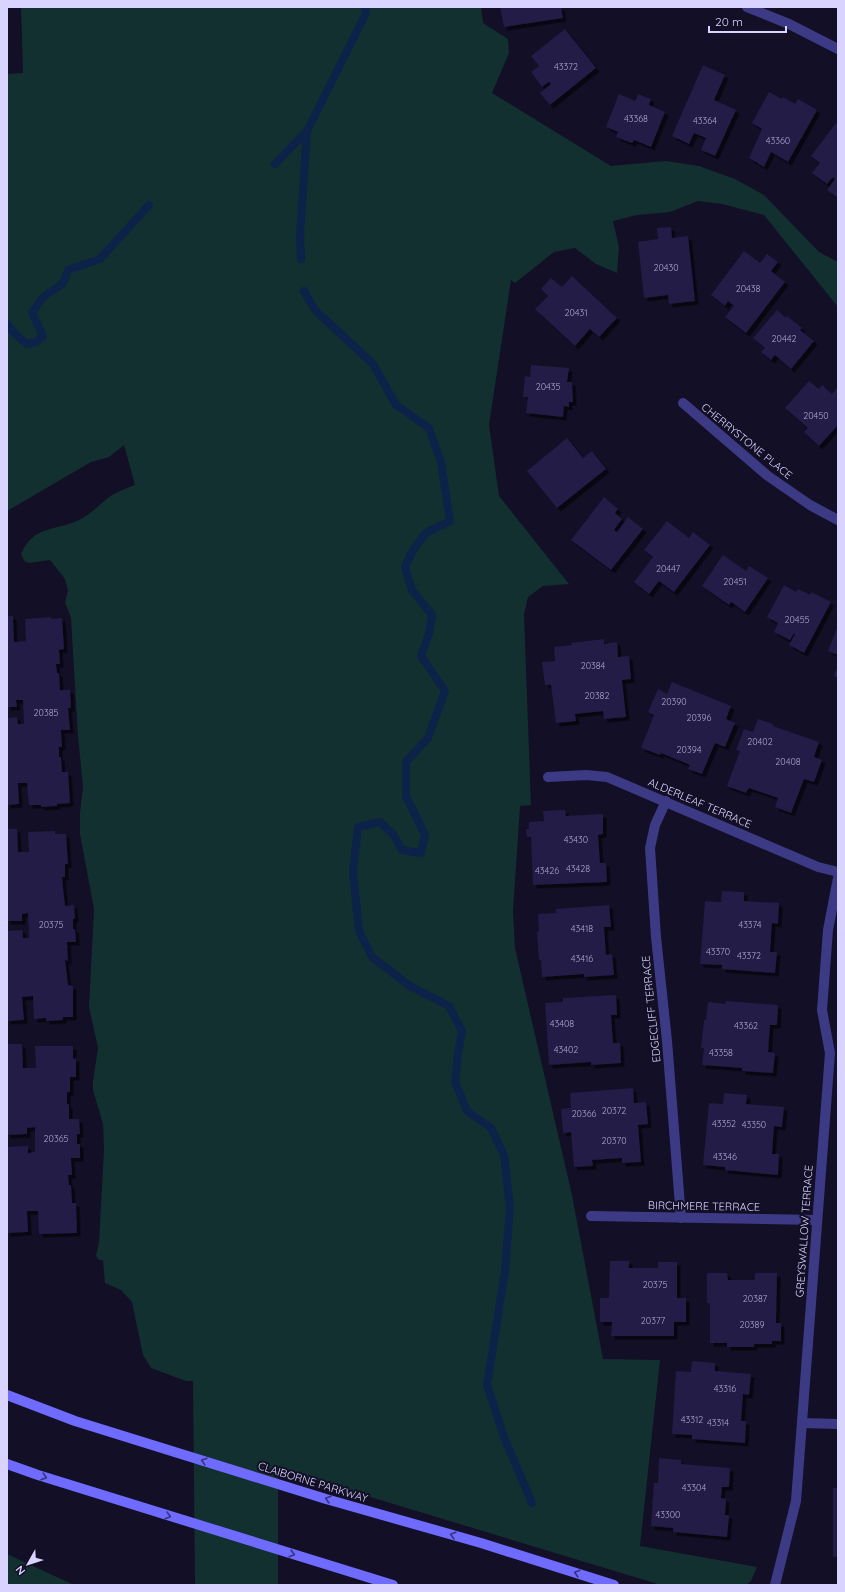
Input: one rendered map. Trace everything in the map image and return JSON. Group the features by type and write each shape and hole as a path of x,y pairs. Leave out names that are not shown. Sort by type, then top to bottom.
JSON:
{"main road":[{"name":"CLAIBORNE PARKWAY","path":"7,1395 75,1421 318,1496 481,1543 614,1585"},
{"path":"7,1464 61,1483 393,1585"}],"street":[{"path":"747,7 789,24 838,49"},
{"name":"CHERRYSTONE PLACE","path":"683,403 768,476 810,505 838,520"},
{"name":"ALDERLEAF TERRACE","path":"548,777 586,775 607,777 818,867 838,872"},
{"name":"EDGECLIFF TERRACE","path":"666,801 655,825 650,848 656,937 667,1041 680,1218"},
{"name":"GREYSWALLOW TERRACE","path":"775,1585 796,1501 830,1053 822,1010 828,930 838,878"},
{"name":"BIRCHMERE TERRACE","path":"591,1216 817,1220"},
{"path":"802,1423 838,1424"}],"green space":[{"path":"21,7 481,7 483,23 508,39 509,53 492,93 611,166 666,161 699,166 735,179 764,195 819,252 838,262 838,307 764,215 722,204 698,201 670,212 637,215 613,221 619,247 617,273 596,264 575,248 554,252 515,283 511,280 489,425 499,496 569,584 543,586 528,597 524,614 531,805 520,806 513,911 515,948 572,1195 603,1359 660,1360 640,1546 757,1567 751,1581 746,1585 661,1585 278,1469 278,1585 195,1585 193,1381 186,1381 151,1368 143,1355 132,1302 121,1290 105,1283 103,1260 99,1260 96,1256 99,1242 104,1150 103,1124 93,1090 98,1048 89,1007 94,909 80,834 80,813 83,787 78,736 71,618 65,602 68,591 65,579 50,560 29,563 24,561 21,554 26,544 33,537 40,533 83,518 112,495 135,485 124,445 109,457 91,462 7,511 7,74 23,73"},
{"path":"7,1554 74,1585 7,1585"}],"building":[{"path":"500,7 561,7 563,18 504,27"},
{"path":"565,29 596,68 550,105 540,93 551,84 549,82 542,87 531,72 539,66 531,56"},
{"path":"703,65 725,75 714,100 736,110 715,156 701,150 706,138 694,133 689,144 672,136"},
{"path":"769,92 782,99 783,97 795,104 798,99 817,110 788,162 771,152 764,167 749,158 762,129 752,123"},
{"path":"619,94 635,101 638,94 651,99 649,105 665,112 651,147 634,140 632,143 616,137 618,132 606,127"},
{"path":"836,123 838,125 838,198 827,190 835,179 833,177 827,184 812,173 820,163 811,156"},
{"path":"671,227 672,238 688,236 695,301 669,304 668,295 644,298 638,242 658,239 657,228"},
{"path":"744,251 760,263 767,254 778,262 771,271 785,282 746,333 725,317 734,306 728,301 725,306 711,295"},
{"path":"572,276 617,318 599,337 590,329 575,346 535,309 548,296 541,289 551,278 562,287"},
{"path":"777,310 786,318 787,316 802,328 800,330 814,341 791,369 775,355 771,360 761,352 765,348 753,338"},
{"path":"531,365 569,368 567,382 572,382 573,402 569,402 569,407 564,406 563,417 526,413 528,397 523,397 525,376 530,377"},
{"path":"809,381 819,389 822,385 832,394 838,387 838,425 819,446 804,432 808,428 785,408"},
{"path":"567,438 583,458 592,451 606,469 557,508 527,471"},
{"path":"604,497 618,509 615,513 622,519 614,530 617,532 628,517 643,529 611,570 571,540"},
{"path":"667,521 689,538 693,532 710,545 674,592 659,581 649,594 634,582 653,557 644,550"},
{"path":"723,555 746,571 749,566 768,578 745,612 731,602 729,605 702,586"},
{"path":"784,585 796,592 798,589 810,595 811,592 831,602 804,653 789,645 795,634 794,633 790,640 774,632 778,623 767,617"},
{"path":"7,616 13,616 14,642 26,641 25,619 51,617 51,619 62,618 64,649 59,650 60,664 56,664 57,673 59,673 60,690 70,690 71,708 68,708 70,730 61,730 62,747 59,747 59,757 61,757 62,772 68,772 70,803 41,807 41,805 29,805 27,783 18,783 19,804 7,805 7,718 17,717 18,724 24,724 23,700 16,700 17,707 7,707"},
{"path":"838,626 838,655 828,651"},
{"path":"604,639 604,644 617,642 618,657 629,656 631,679 622,680 626,717 604,719 603,711 575,714 576,721 556,723 551,685 545,685 542,662 555,661 554,647 572,645 571,643"},
{"path":"838,666 838,678 834,676"},
{"path":"672,682 731,706 726,719 735,723 725,747 715,743 702,774 688,769 690,765 661,753 660,755 641,748 654,715 648,712 658,689 667,694"},
{"path":"758,719 773,724 773,726 819,742 814,757 822,760 814,782 804,779 791,813 775,807 778,798 749,788 746,793 727,786 740,751 736,750 744,729 753,732"},
{"path":"565,810 566,816 603,814 603,834 598,835 600,863 606,863 607,882 533,885 531,837 527,837 526,829 529,829 529,822 544,821 543,811"},
{"path":"7,829 17,829 18,852 29,852 28,832 55,831 55,834 66,834 68,864 65,864 65,877 62,877 63,888 65,906 74,905 75,919 73,919 73,929 75,929 76,942 67,942 68,961 65,960 68,985 73,986 73,1017 63,1017 63,1020 46,1021 46,1018 34,1019 33,996 22,997 24,1020 7,1021 7,931 22,930 23,938 29,938 28,913 22,914 22,921 7,921"},
{"path":"722,891 744,892 744,901 779,903 778,924 772,923 770,952 777,952 775,973 722,969 722,965 700,964 705,901 721,902"},
{"path":"609,905 611,927 604,927 606,955 612,954 614,975 584,977 584,974 542,977 537,932 539,931 538,914 556,913 556,909"},
{"path":"616,995 617,1015 611,1015 613,1043 620,1043 621,1063 591,1065 591,1062 549,1065 545,1003 563,1002 563,998"},
{"path":"726,1001 778,1005 777,1025 770,1025 768,1052 775,1053 773,1073 742,1071 742,1068 702,1065 704,1048 701,1048 704,1020 706,1020 708,1002 725,1004"},
{"path":"7,1044 22,1044 23,1068 36,1068 35,1046 73,1046 73,1059 76,1058 76,1077 70,1077 70,1092 67,1092 67,1104 69,1104 69,1119 79,1119 80,1134 77,1134 77,1144 80,1144 80,1158 71,1158 72,1175 68,1175 69,1185 71,1185 72,1203 76,1203 77,1233 39,1234 38,1211 27,1211 28,1232 7,1233 7,1147 28,1146 28,1153 35,1152 35,1127 27,1128 27,1134 7,1135"},
{"path":"633,1088 634,1103 646,1102 648,1124 638,1125 641,1162 622,1163 622,1158 592,1160 593,1166 574,1167 571,1132 563,1133 561,1109 571,1108 570,1093"},
{"path":"724,1093 747,1095 746,1104 784,1107 782,1127 774,1126 772,1154 779,1154 778,1175 725,1170 725,1167 703,1165 709,1103 723,1104"},
{"path":"610,1261 629,1261 629,1268 658,1268 658,1262 677,1262 677,1298 686,1298 686,1322 674,1322 674,1336 611,1336 612,1322 600,1322 600,1298 609,1298"},
{"path":"707,1273 727,1273 728,1280 755,1280 755,1273 777,1273 776,1323 781,1323 781,1341 772,1341 772,1344 754,1344 754,1347 727,1347 727,1343 710,1343 710,1303 707,1303"},
{"path":"692,1361 715,1363 715,1371 751,1374 749,1395 743,1394 741,1421 746,1421 745,1443 692,1439 692,1435 672,1434 676,1371 691,1372"},
{"path":"659,1458 681,1460 681,1464 730,1468 729,1487 722,1487 721,1498 726,1499 725,1515 729,1515 727,1537 673,1532 673,1528 651,1526 654,1483 658,1483"},
{"path":"833,1488 838,1488 838,1557 833,1557"}],"waterway":[{"path":"301,259 300,235 307,131 366,13 365,7"},
{"path":"275,164 307,131"},
{"path":"7,324 15,334 27,344 36,342 43,336 32,313 42,299 62,283 68,270 100,259 149,205"},
{"path":"304,291 315,310 373,364 396,405 429,428 441,462 450,521 426,533 413,550 405,567 412,590 432,615 429,634 421,656 445,691 428,738 406,762 406,796 425,835 421,853 402,850 393,834 380,822 358,827 353,872 359,931 372,957 410,986 449,1006 462,1031 455,1082 467,1111 491,1128 504,1155 510,1208 505,1271 487,1385 504,1437 532,1503"}]}
